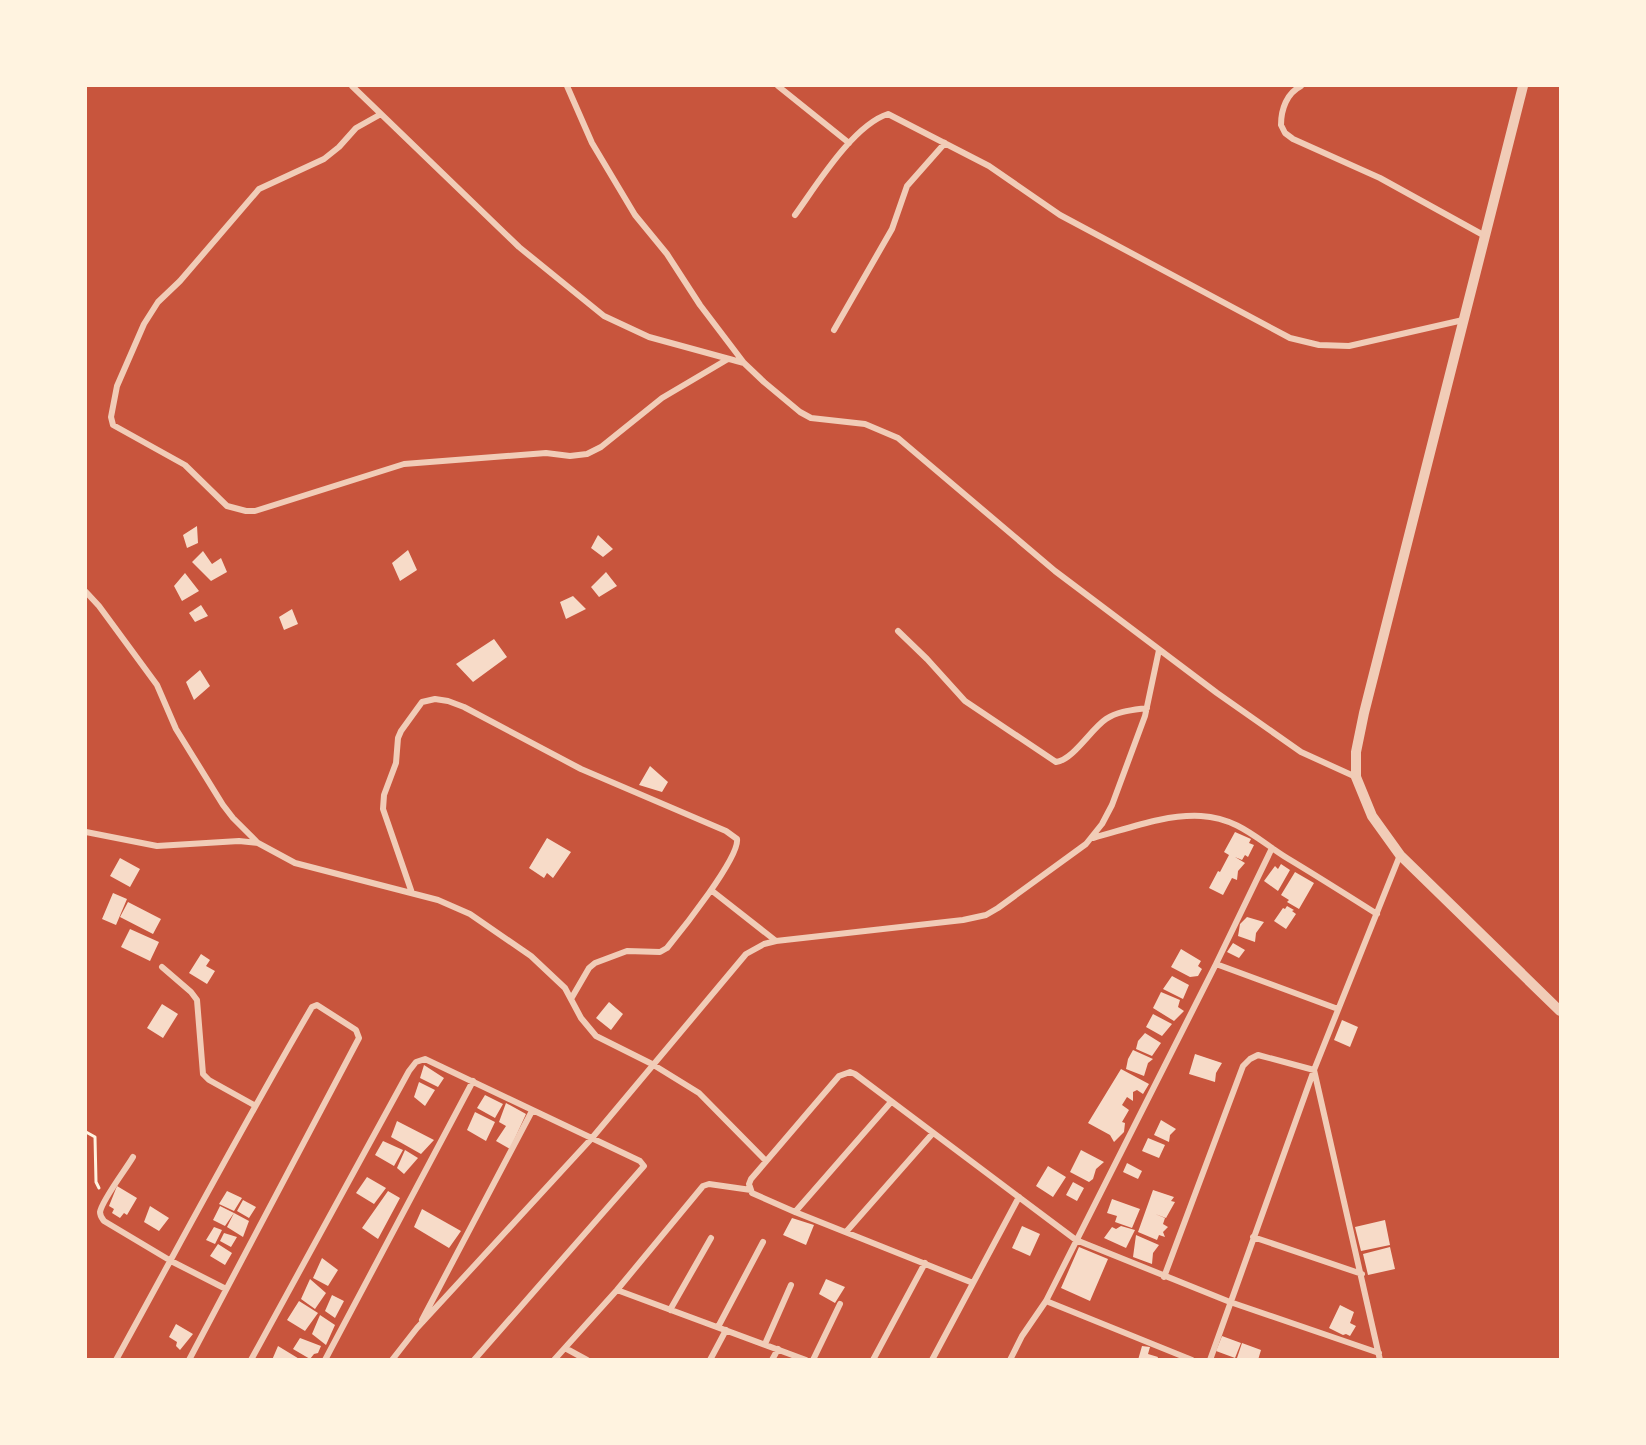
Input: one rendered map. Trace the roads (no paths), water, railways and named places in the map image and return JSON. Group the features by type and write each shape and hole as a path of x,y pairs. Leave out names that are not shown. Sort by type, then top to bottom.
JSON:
{"street":[{"path":"352,86 519,247 604,316 649,338 744,363"},
{"path":"567,86 592,144 635,215 667,254 700,305 744,363 800,412 811,418 865,424 898,438 1055,572 1159,650 1301,752 1356,777"},
{"path":"778,86 849,143"},
{"path":"1301,86 1294,89 1285,102 1281,125 1285,133 1293,139 1380,178 1485,236"},
{"path":"1522,86 1364,713 1356,752 1356,777 1372,816 1400,855 1560,1011"},
{"path":"381,114 357,128 324,159 259,189 180,281 158,302 144,324 117,386 111,417 113,425 185,465 227,506 246,512 404,464 546,453 570,456 587,454 601,447 680,386 728,359"},
{"path":"795,215 833,161 849,143 878,118 888,114 989,166 1060,215 1290,338 1319,345 1349,346 1464,320"},
{"path":"834,330 892,229 907,186 945,143"},
{"path":"86,592 99,606 157,685 177,729 223,805 258,843 295,863 438,900 470,914 531,956 556,978 581,1018 596,1036 652,1064 699,1093 765,1160"},
{"path":"898,631 966,701 1056,762 1065,759 1108,718 1120,712 1147,708"},
{"path":"392,1359 417,1328 592,1138 739,960 754,948 776,941 963,920 986,915 1092,838 1112,805 1147,708 1159,650"},
{"path":"412,893 382,802 396,763 398,738 401,731 417,707 428,699 456,703 581,769 732,834 737,839 736,848 711,890 667,948 660,952 627,951 595,963 589,968 571,999"},
{"path":"1092,838 1174,817 1203,816 1236,824 1377,914"},
{"path":"86,832 157,846 239,841 258,843"},
{"path":"1010,1359 1022,1336 1046,1301 1272,848"},
{"path":"1210,1359 1314,1070 1400,855"},
{"path":"711,890 776,941"},
{"path":"1216,964 1338,1009"},
{"path":"162,967 191,992 196,1000 203,1074 209,1080 254,1105"},
{"path":"116,1359 254,1105 314,1005 317,1005 358,1032 358,1041 189,1359"},
{"path":"1164,1277 1243,1066 1258,1055 1314,1070"},
{"path":"251,1359 411,1067 416,1062 428,1060 640,1161 644,1166 474,1359"},
{"path":"1314,1070 1380,1356"},
{"path":"973,1283 756,1196 751,1190 751,1179 765,1160 833,1081 845,1073 855,1074 1076,1240 1164,1277 1380,1356"},
{"path":"325,1359 473,1081"},
{"path":"795,1212 891,1102"},
{"path":"417,1328 532,1111"},
{"path":"846,1232 933,1133"},
{"path":"133,1157 106,1200 100,1214 104,1221 171,1261 226,1288"},
{"path":"554,1359 616,1290 703,1186 709,1184 751,1190"},
{"path":"932,1359 1020,1197"},
{"path":"1253,1237 1362,1274"},
{"path":"670,1310 711,1238"},
{"path":"717,1327 763,1242"},
{"path":"873,1359 925,1263"},
{"path":"765,1344 791,1285"},
{"path":"616,1290 806,1359"},
{"path":"1046,1301 1192,1359"},
{"path":"813,1359 840,1304"},
{"path":"710,1359 726,1330"},
{"path":"565,1348 587,1359"},
{"path":"772,1359 777,1349"}]}
